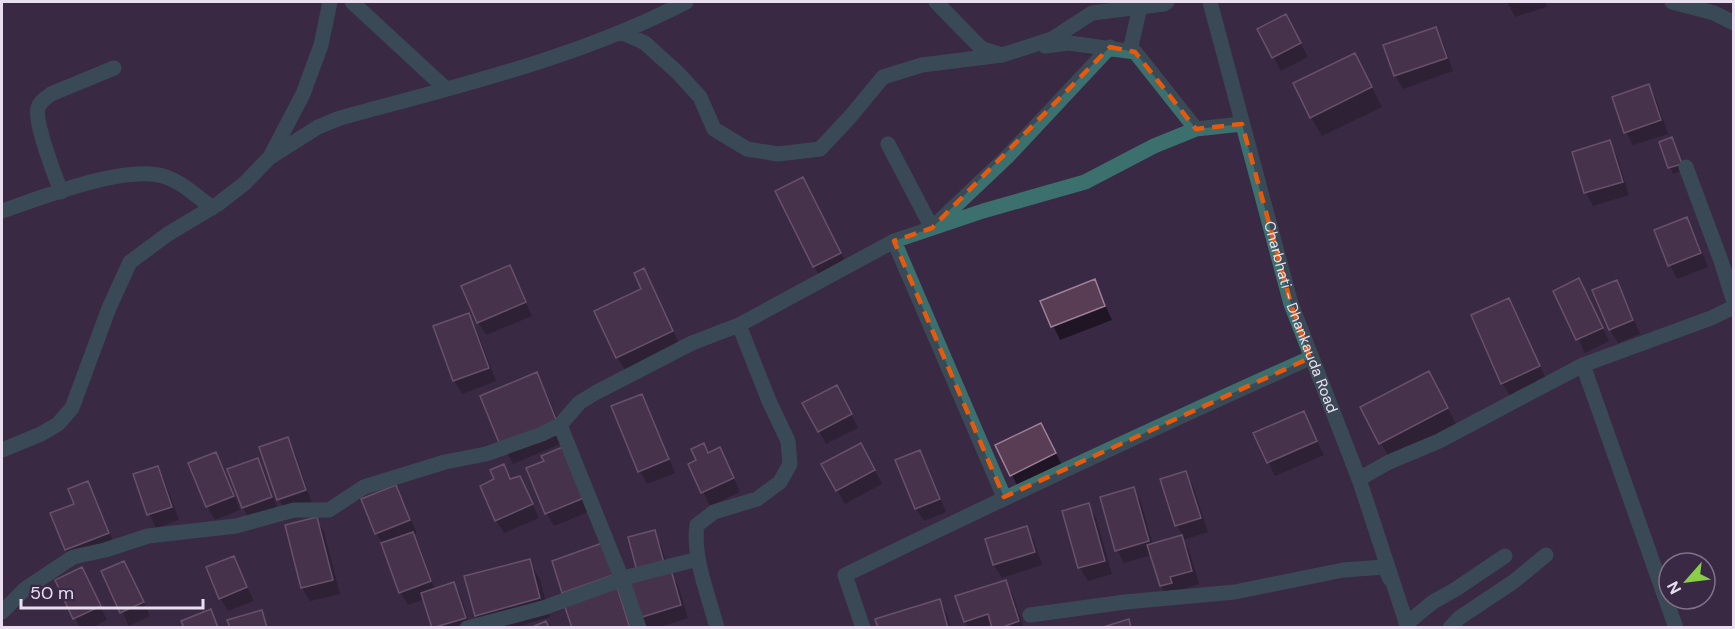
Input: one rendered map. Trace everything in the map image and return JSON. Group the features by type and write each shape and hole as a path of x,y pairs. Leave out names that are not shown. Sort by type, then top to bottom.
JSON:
{"street":[{"path":"269,158 303,93 321,45 330,2"},
{"path":"352,2 445,88"},
{"path":"2,450 41,434 58,424 72,408 109,308 130,262 168,234 212,208 244,183 269,158 318,127 340,118 548,60 643,23 686,2"},
{"path":"936,2 981,48 1002,55"},
{"path":"621,32 645,43 678,73 700,97 714,129 747,149 778,154 820,148 850,117 883,77 922,65 1002,55 1052,39 1092,13 1167,2"},
{"name":"Charbhati - Dhankauda Road","path":"1210,2 1291,304 1310,358 1359,479 1407,626"},
{"path":"1672,2 1714,13 1734,23"},
{"path":"1130,51 1140,7"},
{"path":"1023,49 1069,43 1135,52 1196,129"},
{"path":"932,228 1008,156 1110,47"},
{"path":"61,192 40,127 38,108 42,101 51,94 114,68"},
{"path":"5,627 2,613 25,589 73,557 105,550 148,536 236,526 294,510 329,510 364,488 445,462 486,454 560,425 579,404 595,393 692,344 739,325 894,241 983,211 1085,182 1154,146 1196,129 1242,124"},
{"path":"888,144 932,228"},
{"path":"1686,167 1734,302"},
{"path":"2,211 95,182 148,173 167,177 212,208"},
{"path":"894,241 1004,497"},
{"path":"1359,479 1389,462 1439,441 1583,365 1711,318 1734,307"},
{"path":"717,627 698,559 695,537 697,525 714,512 757,500 780,482 790,464 788,441 769,401 739,325"},
{"path":"862,627 845,575 1004,497 1066,471 1310,358"},
{"path":"1583,365 1676,627"},
{"path":"560,425 639,627"},
{"path":"1450,627 1546,555"},
{"path":"1407,626 1433,602 1504,556"},
{"path":"467,627 543,608 622,579 698,559"},
{"path":"1030,615 1235,592 1343,570 1385,567 1395,591"}],"highlighted area":[{"path":"1110,47 1135,52 1196,129 1242,124 1291,304 1310,358 1004,497 894,241 932,228"}],"building":[{"path":"1286,14 1301,43 1272,58 1257,29"},
{"path":"1436,27 1447,58 1394,76 1383,45"},
{"path":"1355,53 1372,87 1310,118 1293,83"},
{"path":"1649,84 1661,120 1624,133 1612,97"},
{"path":"1672,137 1682,164 1668,168 1659,142"},
{"path":"1610,140 1623,182 1584,193 1572,152"},
{"path":"803,177 841,253 813,267 775,191"},
{"path":"1687,217 1701,253 1668,266 1654,230"},
{"path":"510,265 526,302 477,323 461,286"},
{"path":"644,268 673,331 616,358 594,311 641,289 634,273"},
{"path":"1579,278 1603,328 1576,340 1553,291"},
{"path":"1095,279 1105,306 1051,327 1040,301"},
{"path":"1617,280 1633,320 1609,330 1592,290"},
{"path":"1509,298 1540,366 1501,384 1471,315"},
{"path":"469,313 489,368 453,381 433,326"},
{"path":"1429,371 1448,408 1379,444 1360,407"},
{"path":"537,372 557,422 500,445 480,396"},
{"path":"837,385 852,414 818,432 802,403"},
{"path":"642,394 669,459 638,472 611,406"},
{"path":"1304,411 1317,441 1267,463 1253,433"},
{"path":"1041,423 1056,453 1010,476 995,445"},
{"path":"288,437 306,490 277,500 259,447"},
{"path":"704,443 708,453 720,447 734,478 701,493 688,464 696,460 691,449"},
{"path":"861,443 875,470 836,491 821,464"},
{"path":"565,446 586,497 545,514 526,468 544,461 541,456"},
{"path":"920,450 940,499 915,509 895,460"},
{"path":"216,452 234,496 206,507 188,463"},
{"path":"258,458 272,497 242,508 227,469"},
{"path":"504,464 510,479 520,476 533,504 495,521 480,486 494,479 490,470"},
{"path":"158,466 172,507 147,515 133,474"},
{"path":"1186,471 1201,518 1175,526 1160,479"},
{"path":"88,481 109,533 65,550 50,513 74,504 68,489"},
{"path":"396,485 410,520 375,534 361,499"},
{"path":"1134,487 1149,541 1115,551 1100,497"},
{"path":"1089,503 1105,561 1078,568 1062,511"},
{"path":"317,517 333,580 301,588 285,525"},
{"path":"1027,526 1035,552 993,565 985,539"},
{"path":"655,530 664,563 637,571 628,537"},
{"path":"413,532 431,581 399,593 381,543"},
{"path":"1182,535 1192,571 1170,577 1172,583 1160,586 1147,545"},
{"path":"605,542 616,574 562,593 552,561"},
{"path":"234,556 247,587 219,599 206,567"},
{"path":"530,559 540,598 475,616 464,576"},
{"path":"124,561 144,602 120,613 101,571"},
{"path":"82,567 101,606 73,619 55,580"},
{"path":"671,570 681,605 639,618 628,583"},
{"path":"1006,580 1019,621 1000,628 992,628 988,614 964,622 955,596"},
{"path":"454,582 466,618 432,628 421,593"},
{"path":"617,587 630,628 572,628 564,604"},
{"path":"940,599 948,628 878,628 875,619"},
{"path":"211,609 218,628 184,628 181,621"},
{"path":"262,610 267,628 230,628 227,620"},
{"path":"1129,619 1131,628 1100,628"},
{"path":"546,621 549,628 530,628"}]}
